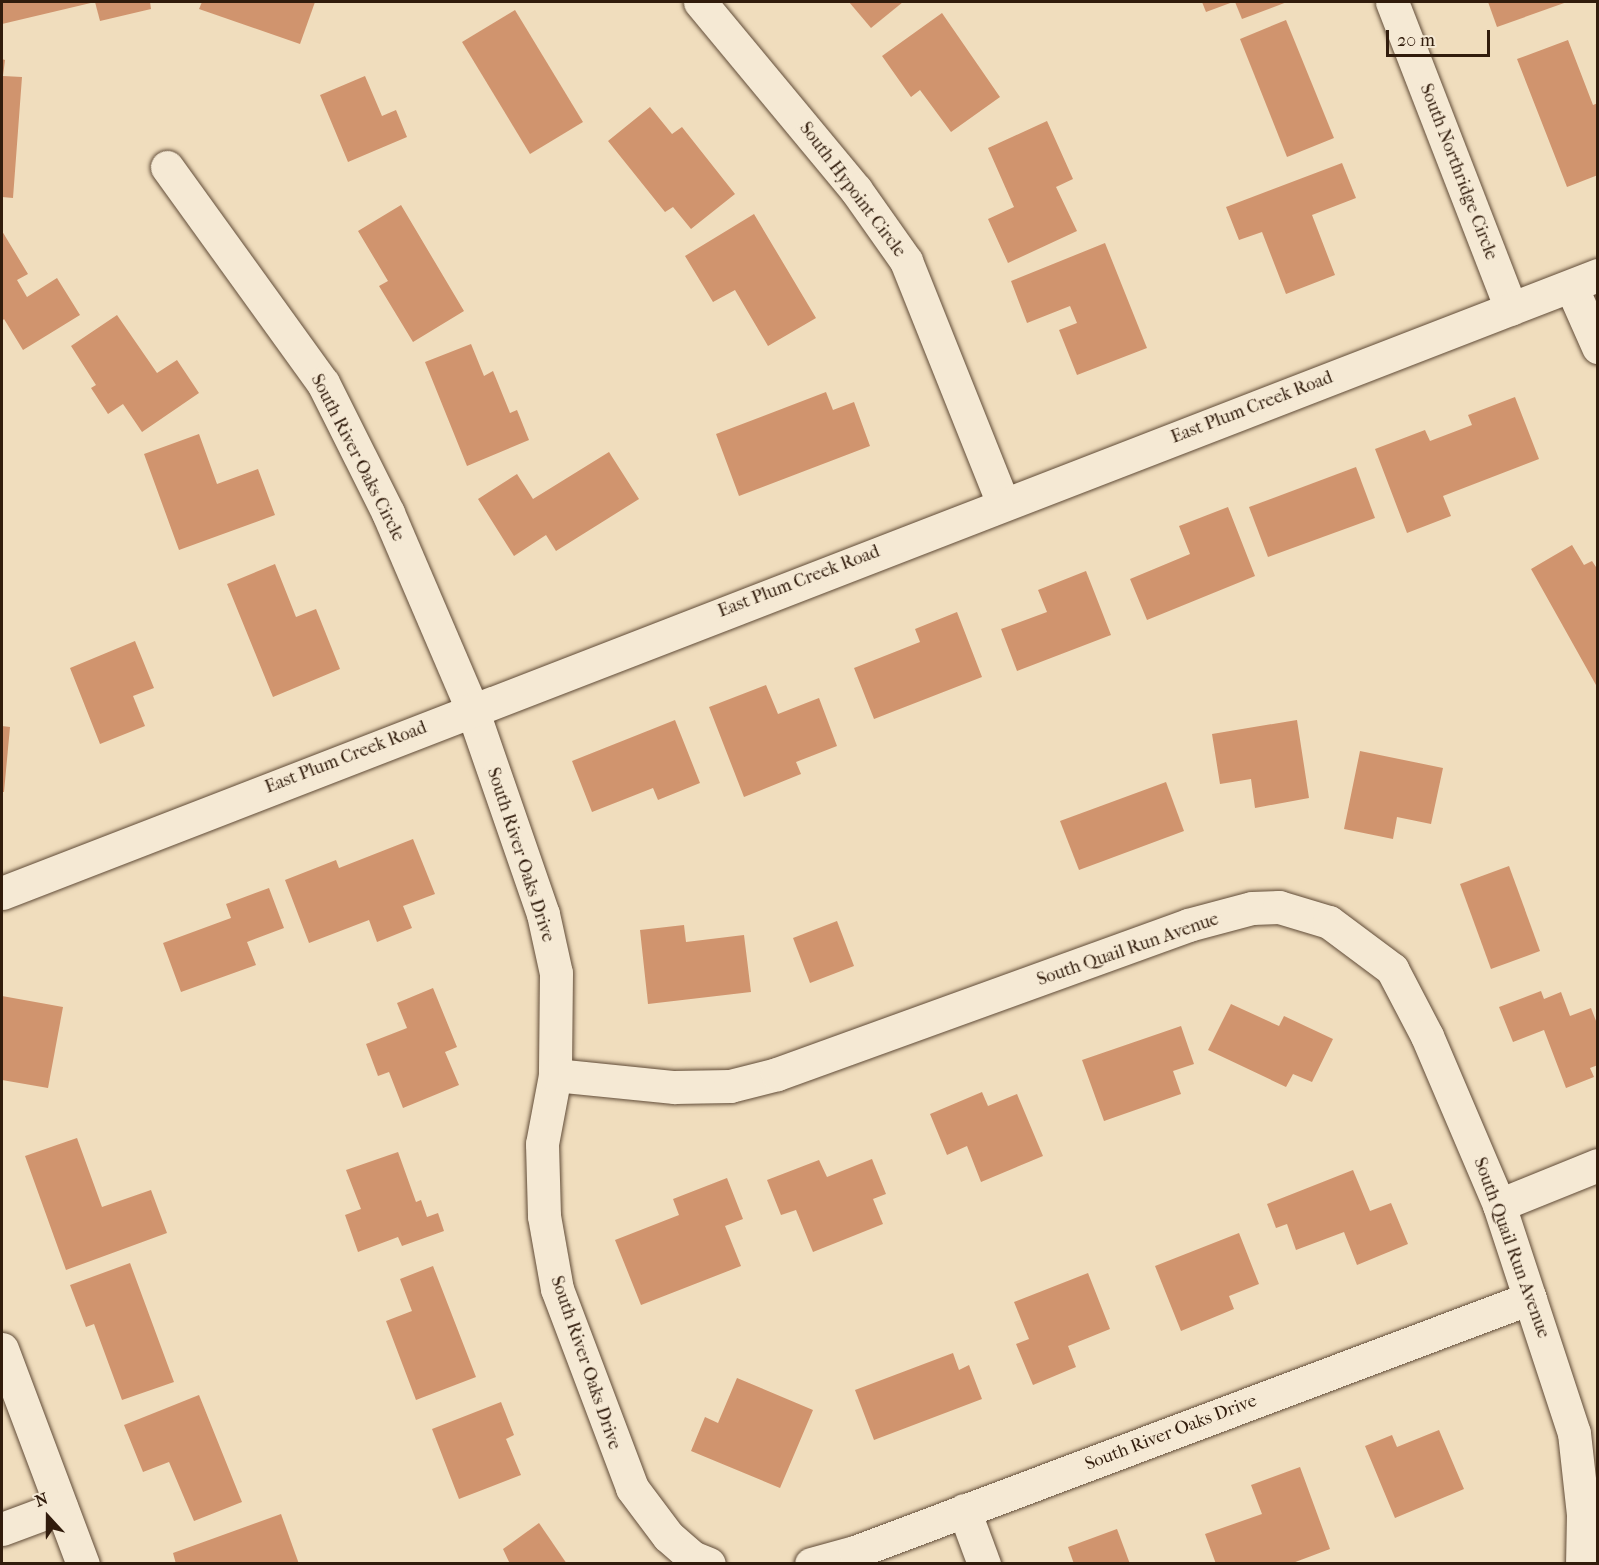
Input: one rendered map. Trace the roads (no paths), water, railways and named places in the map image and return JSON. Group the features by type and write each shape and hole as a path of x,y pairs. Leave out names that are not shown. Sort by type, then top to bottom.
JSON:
{"street":[{"name":"South Hypoint Circle","path":"700,2 856,190 906,261 1003,503"},
{"name":"South Northridge Circle","path":"1392,2 1510,309"},
{"name":"South River Oaks Circle","path":"167,167 323,383 388,513 471,709"},
{"name":"East Plum Creek Road","path":"2,893 1003,503 1584,281"},
{"path":"1584,281 1598,347"},
{"name":"South River Oaks Drive","path":"471,709 543,914 558,995 555,1075 542,1144 543,1216 557,1289 632,1488 668,1536 692,1557 709,1563"},
{"name":"South Quail Run Avenue","path":"555,1075 674,1087 730,1086 777,1074 1188,925 1252,908 1279,906 1329,922 1392,969 1427,1036 1500,1205 1574,1433 1582,1514 1582,1563"},
{"path":"1500,1205 1598,1165"},
{"name":"South River Oaks Drive","path":"811,1563 855,1552 1530,1298"},
{"path":"2,1349 83,1563"},
{"path":"2,1529 61,1506"},
{"path":"964,1510 984,1563"}]}
